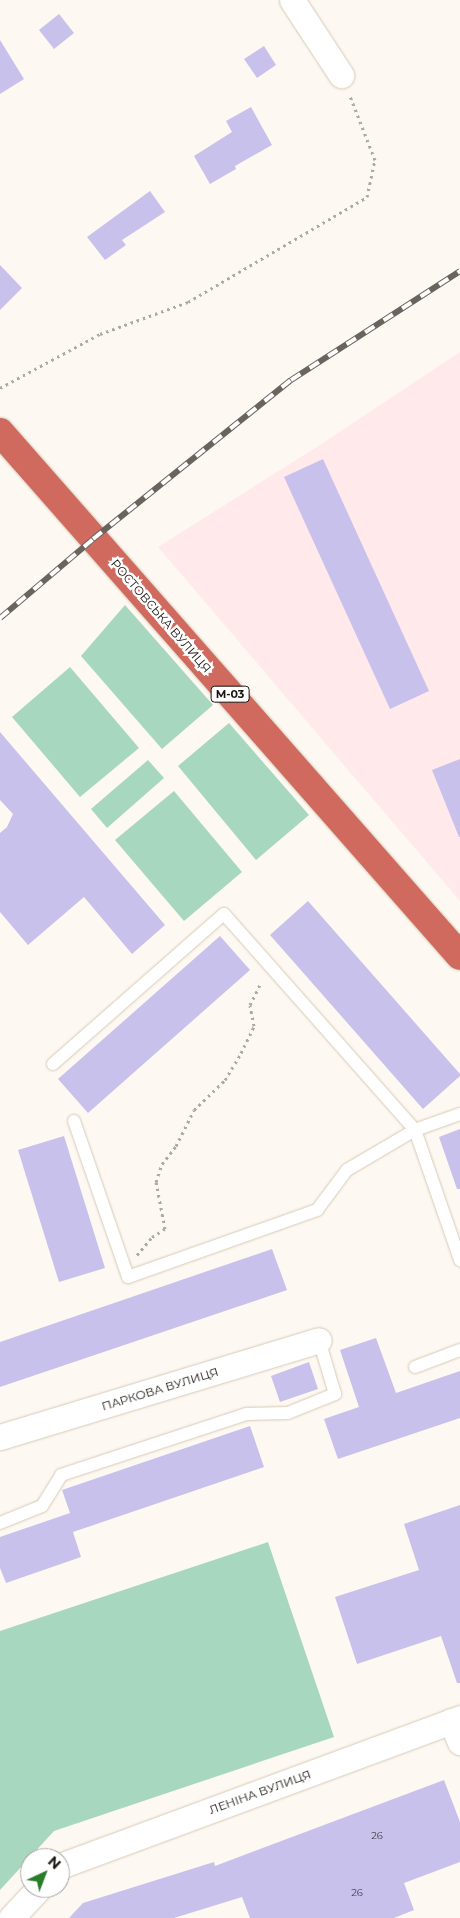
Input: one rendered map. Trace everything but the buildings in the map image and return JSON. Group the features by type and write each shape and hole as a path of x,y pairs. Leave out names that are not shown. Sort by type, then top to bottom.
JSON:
{"highway":[{"name":"РОСТОВСЬКА ВУЛИЦЯ","path":"0,432 460,956"}],"street":[{"path":"292,0 341,75"},
{"name":"ПАРКОВА ВУЛИЦЯ","path":"0,1437 319,1340"},
{"name":"ЛЕНІНА ВУЛИЦЯ","path":"70,1862 457,1727"},
{"path":"11,1918 30,1898"}],"lane":[{"path":"53,1064 224,914 415,1130 460,1260"},
{"path":"74,1121 128,1277 317,1210 347,1170 415,1130 460,1114"},
{"path":"0,1523 42,1506 61,1475 247,1414 288,1413 335,1394 319,1340"},
{"path":"414,1367 460,1350"}],"path":[{"path":"0,388 100,334 188,302 367,197 375,160 341,75"},
{"path":"126,1269 152,1237 165,1229 156,1182 162,1164 176,1146 194,1110 225,1080 241,1053 254,1026 250,1004 256,989 270,966"}],"shaded area":[{"path":"460,352 460,901 158,547 320,445"}],"green space":[{"path":"125,605 213,705 162,749 81,656"},
{"path":"70,667 139,748 80,797 12,717"},
{"path":"229,723 309,815 256,860 178,766"},
{"path":"148,760 164,778 107,828 91,809"},
{"path":"174,791 242,872 184,921 115,840"},
{"path":"268,1542 334,1737 54,1831 38,1848 20,1848 20,1868 0,1890 0,1631"}],"railway":[{"path":"0,618 93,539 291,380 460,271"}]}
